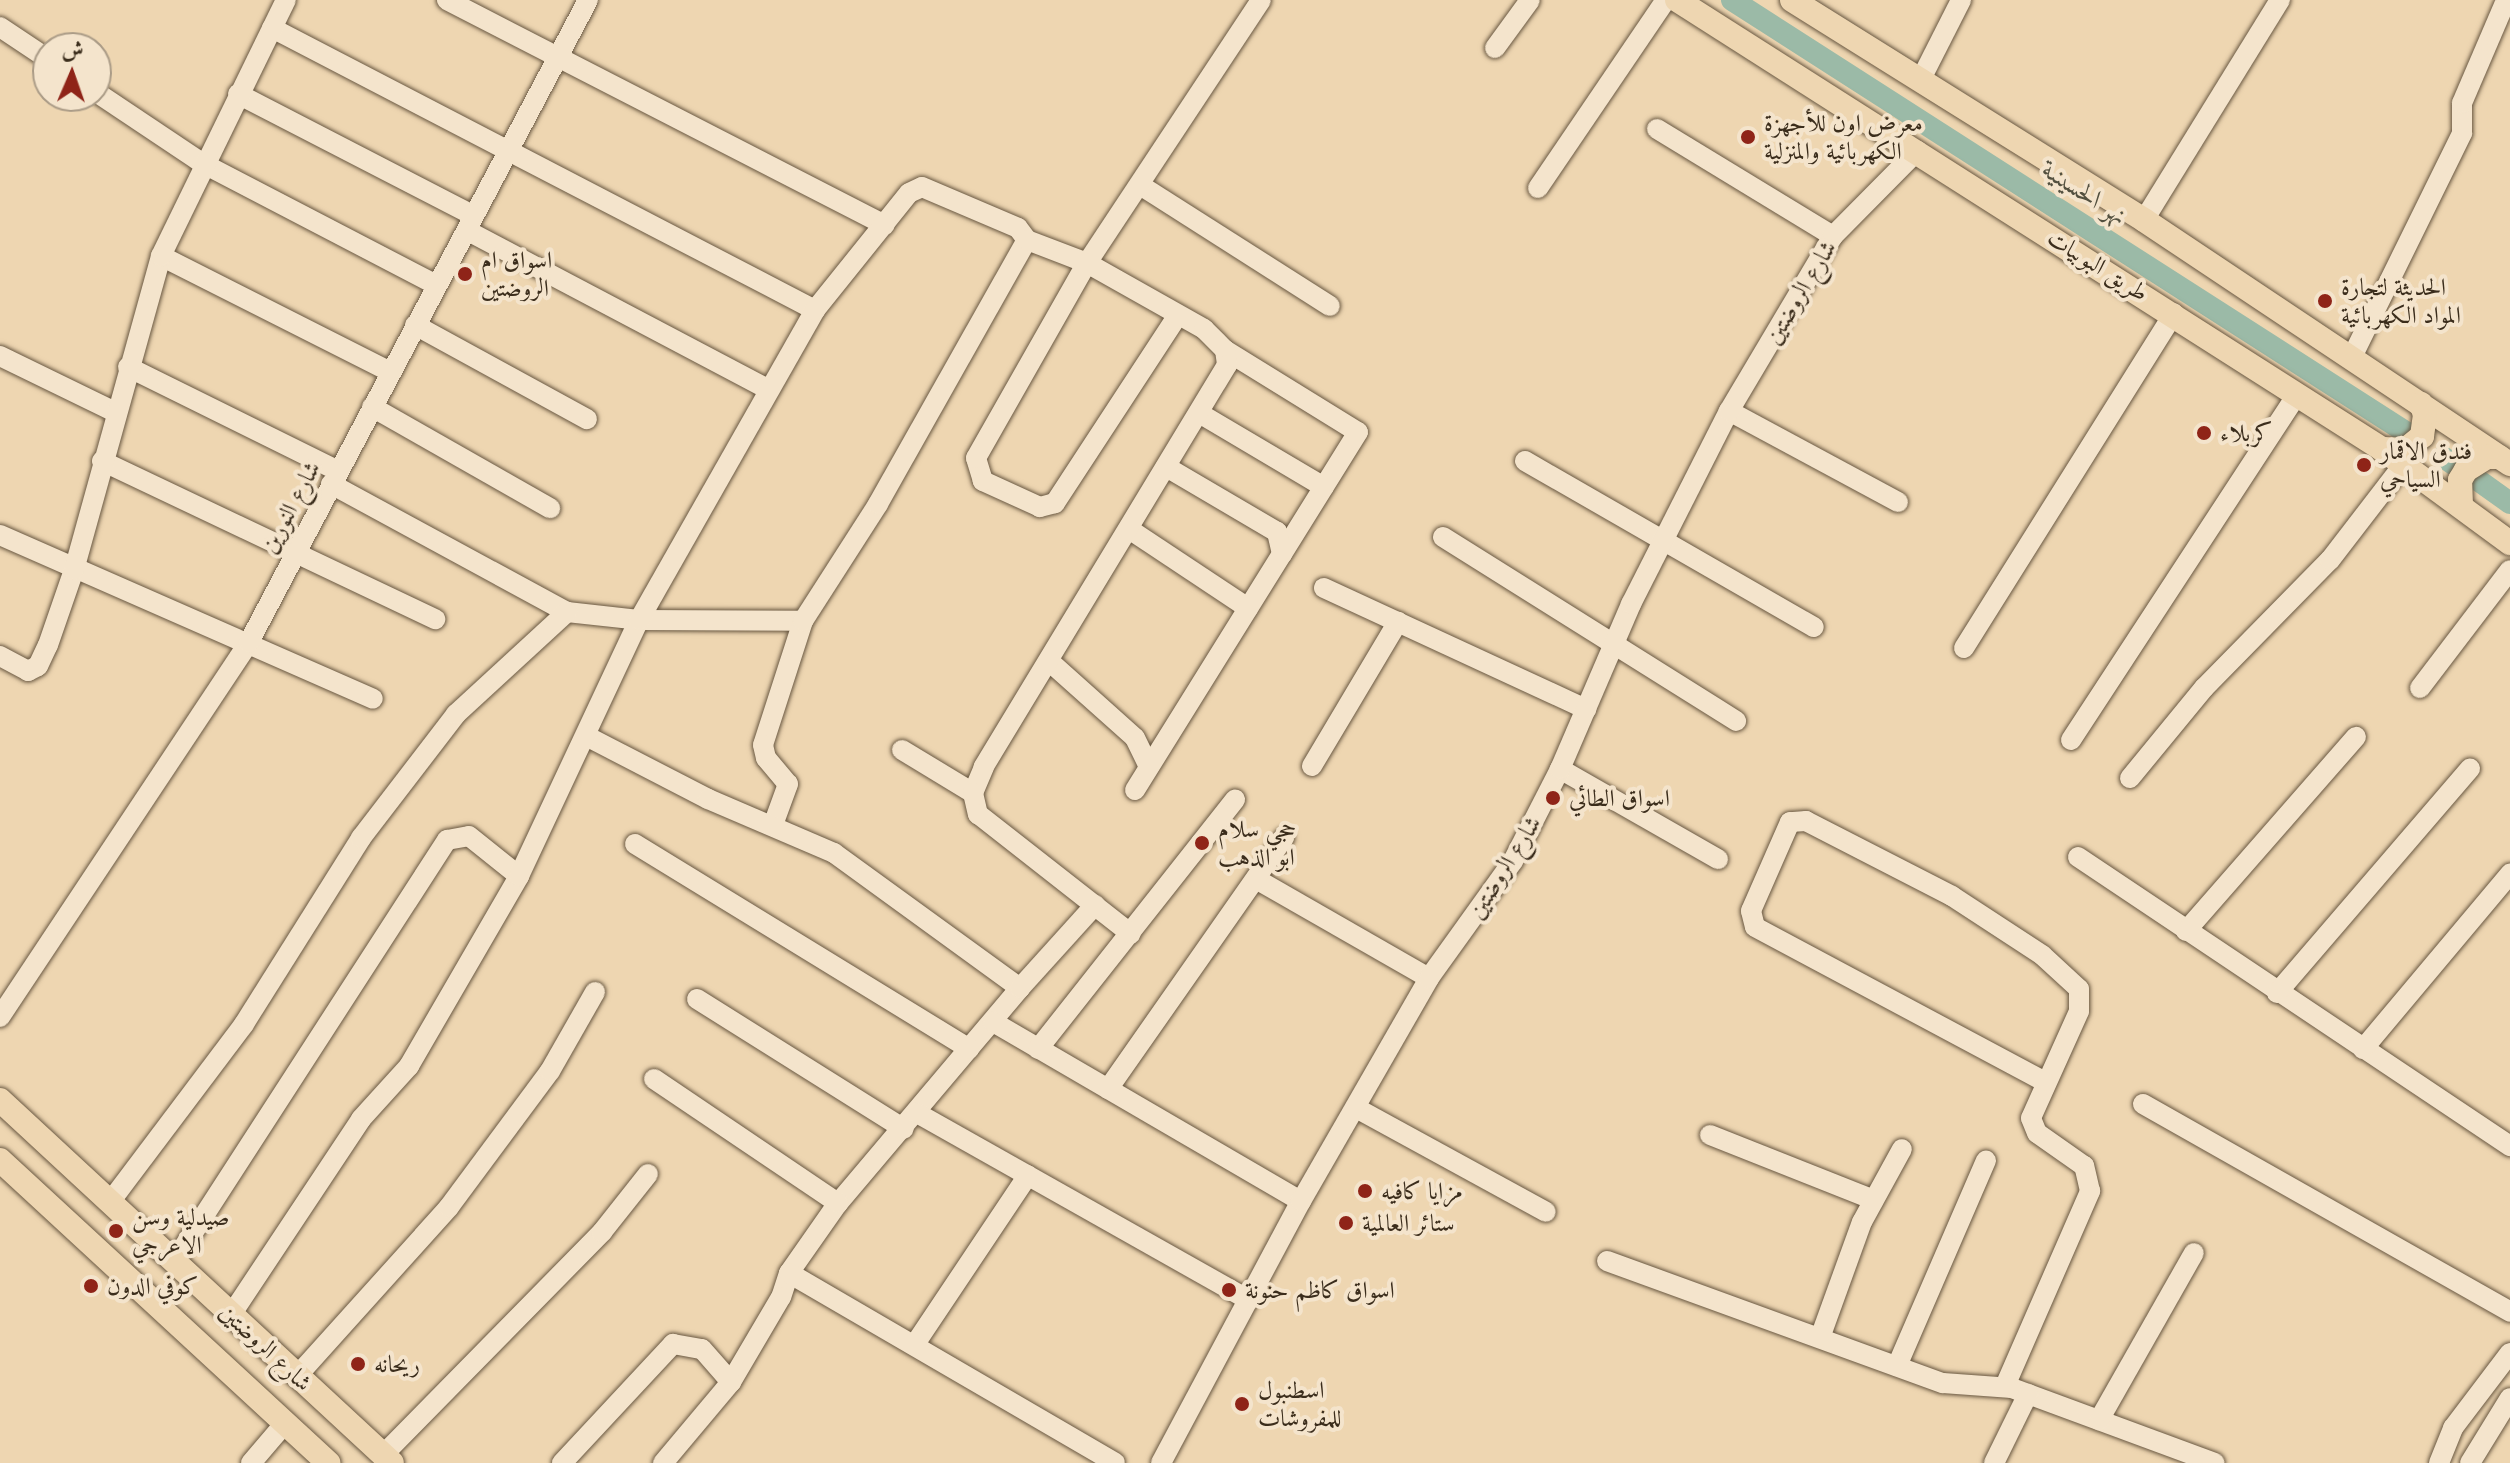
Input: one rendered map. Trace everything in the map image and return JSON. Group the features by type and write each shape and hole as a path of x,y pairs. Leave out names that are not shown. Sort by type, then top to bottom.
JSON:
{"main road":[{"name":"طريق البوبيات","path":"1677,0 2174,313 2296,396 2404,464 2510,543"},
{"path":"1792,0 2144,220 2505,460"},
{"path":"2382,449 2405,450 2422,436 2425,414 2421,404"},
{"path":"2461,506 2460,480 2466,470 2475,462 2505,460"},
{"name":"شارع الروضتين","path":"0,1100 388,1459"},
{"name":"شارع الروضتين","path":"0,1160 328,1463"}],"street":[{"path":"0,656 28,671 38,666 74,570 115,412 161,256 202,163 286,0"},
{"path":"447,0 884,225"},
{"name":"شارع النورين","path":"0,1017 249,642 470,223 554,55 588,0"},
{"path":"1178,315 1055,503 1040,507 983,481 976,458 1087,263 1261,0"},
{"path":"1495,48 1530,0"},
{"path":"1538,188 1666,0"},
{"path":"1921,79 1961,0"},
{"path":"2144,220 2280,0"},
{"path":"2351,359 2462,133 2462,103 2504,5"},
{"path":"0,27 32,48"},
{"path":"272,28 507,146 815,310"},
{"path":"238,94 769,390"},
{"path":"112,103 202,163 436,285"},
{"path":"1657,129 1833,236"},
{"name":"شارع الروضتين","path":"1161,1463 1301,1201 1358,1109 1429,978 1513,861 1560,769 1613,642 1729,411 1833,236 1917,151"},
{"path":"1140,185 1330,306"},
{"path":"231,1315 361,1119 409,1066 519,876 588,737 639,620 815,310 909,193 922,187 1018,228 1027,240 1087,263 1204,329 1225,350 1358,432 1135,790"},
{"path":"773,825 788,784 766,758 763,745 803,621 878,504 1027,240"},
{"path":"161,256 391,372"},
{"path":"1964,648 2174,313"},
{"path":"415,325 587,419"},
{"path":"1131,934 978,814 973,793 1227,365 1225,350"},
{"path":"0,356 115,412"},
{"path":"128,367 335,477 567,612 639,620 803,621"},
{"path":"2071,740 2296,396"},
{"path":"372,407 550,508"},
{"path":"1729,411 1898,502"},
{"path":"1199,413 1324,487"},
{"path":"102,461 293,555 435,619"},
{"path":"1525,461 1814,627"},
{"path":"2130,778 2204,688 2330,560 2404,464"},
{"path":"1166,467 1277,532 1282,554"},
{"path":"1129,529 1248,608"},
{"path":"0,535 373,699"},
{"path":"1443,537 1736,721"},
{"path":"2420,688 2510,570"},
{"path":"1324,588 1586,709"},
{"path":"110,1202 244,1024 361,838 456,714 567,612"},
{"path":"1312,766 1398,622"},
{"path":"1049,661 1135,738 1149,767"},
{"path":"588,737 671,775 708,799 834,853 1020,988"},
{"path":"2186,931 2356,737"},
{"path":"902,750 973,793"},
{"path":"1560,769 1718,859"},
{"path":"2277,993 2470,769"},
{"path":"1038,1049 1235,800"},
{"path":"2005,1386 2090,1191 2084,1166 2034,1129 2032,1113 2044,1081 2079,1011 2079,989 2070,978 1952,896 1806,821 1790,822 1751,911 1755,927 2044,1081"},
{"path":"174,1262 447,840 469,836 519,876"},
{"path":"1108,1089 1284,838"},
{"path":"635,844 969,1049"},
{"path":"2078,857 2510,1146"},
{"path":"2363,1049 2510,874"},
{"path":"1256,879 1429,978"},
{"path":"663,1463 731,1382 781,1297 789,1273 838,1203 911,1121 1020,988 1095,905"},
{"path":"297,1376 449,1207 550,1071 595,992"},
{"path":"697,999 911,1121 1028,1175 1249,1300"},
{"path":"993,1022 1301,1201"},
{"path":"654,1079 838,1203"},
{"path":"2143,1104 2510,1312"},
{"path":"1358,1109 1546,1212"},
{"path":"1710,1135 1874,1200"},
{"path":"1821,1335 1874,1200 1902,1149"},
{"path":"1897,1366 1986,1160"},
{"path":"388,1459 602,1232 648,1174"},
{"path":"915,1344 1028,1175"},
{"path":"2099,1420 2194,1253"},
{"path":"1607,1261 1954,1385 2005,1386 2215,1463"},
{"path":"789,1273 1115,1463"},
{"path":"562,1463 673,1344 702,1349 731,1382"},
{"path":"2439,1463 2453,1428 2510,1353"},
{"path":"1994,1463 2028,1394"},
{"path":"2470,1463 2510,1398"},
{"path":"251,1463 285,1423"}],"waterway":[{"name":"نهر الحسينية","path":"1732,0 2407,433"},
{"name":"نهر الحسينية","path":"2443,457 2455,465"},
{"name":"نهر الحسينية","path":"2475,478 2510,503"}],"place":[{"name":"معرض اون للأجهزة الكهربائية والمنزلية","path":"1748,137"},
{"name":"اسواق ام الروضتين","path":"465,274"},
{"name":"الحديثة لتجارة المواد الكهربائية","path":"2325,301"},
{"name":"كربلاء","path":"2204,433"},
{"name":"فندق الاقمار السياحي","path":"2364,465"},
{"name":"اسواق الطائي","path":"1553,798"},
{"name":"حجي سلام ابو الذهب","path":"1202,843"},
{"name":"مزايا كافيه","path":"1365,1191"},
{"name":"ستائر العالمية","path":"1346,1223"},
{"name":"صيدلية وسن الاعرجي","path":"116,1231"},
{"name":"كوفي الدون","path":"91,1286"},
{"name":"اسواق كاظم حنونة","path":"1229,1290"},
{"name":"ريحانه","path":"358,1364"},
{"name":"اسطنبول للمفروشات","path":"1242,1404"}]}
